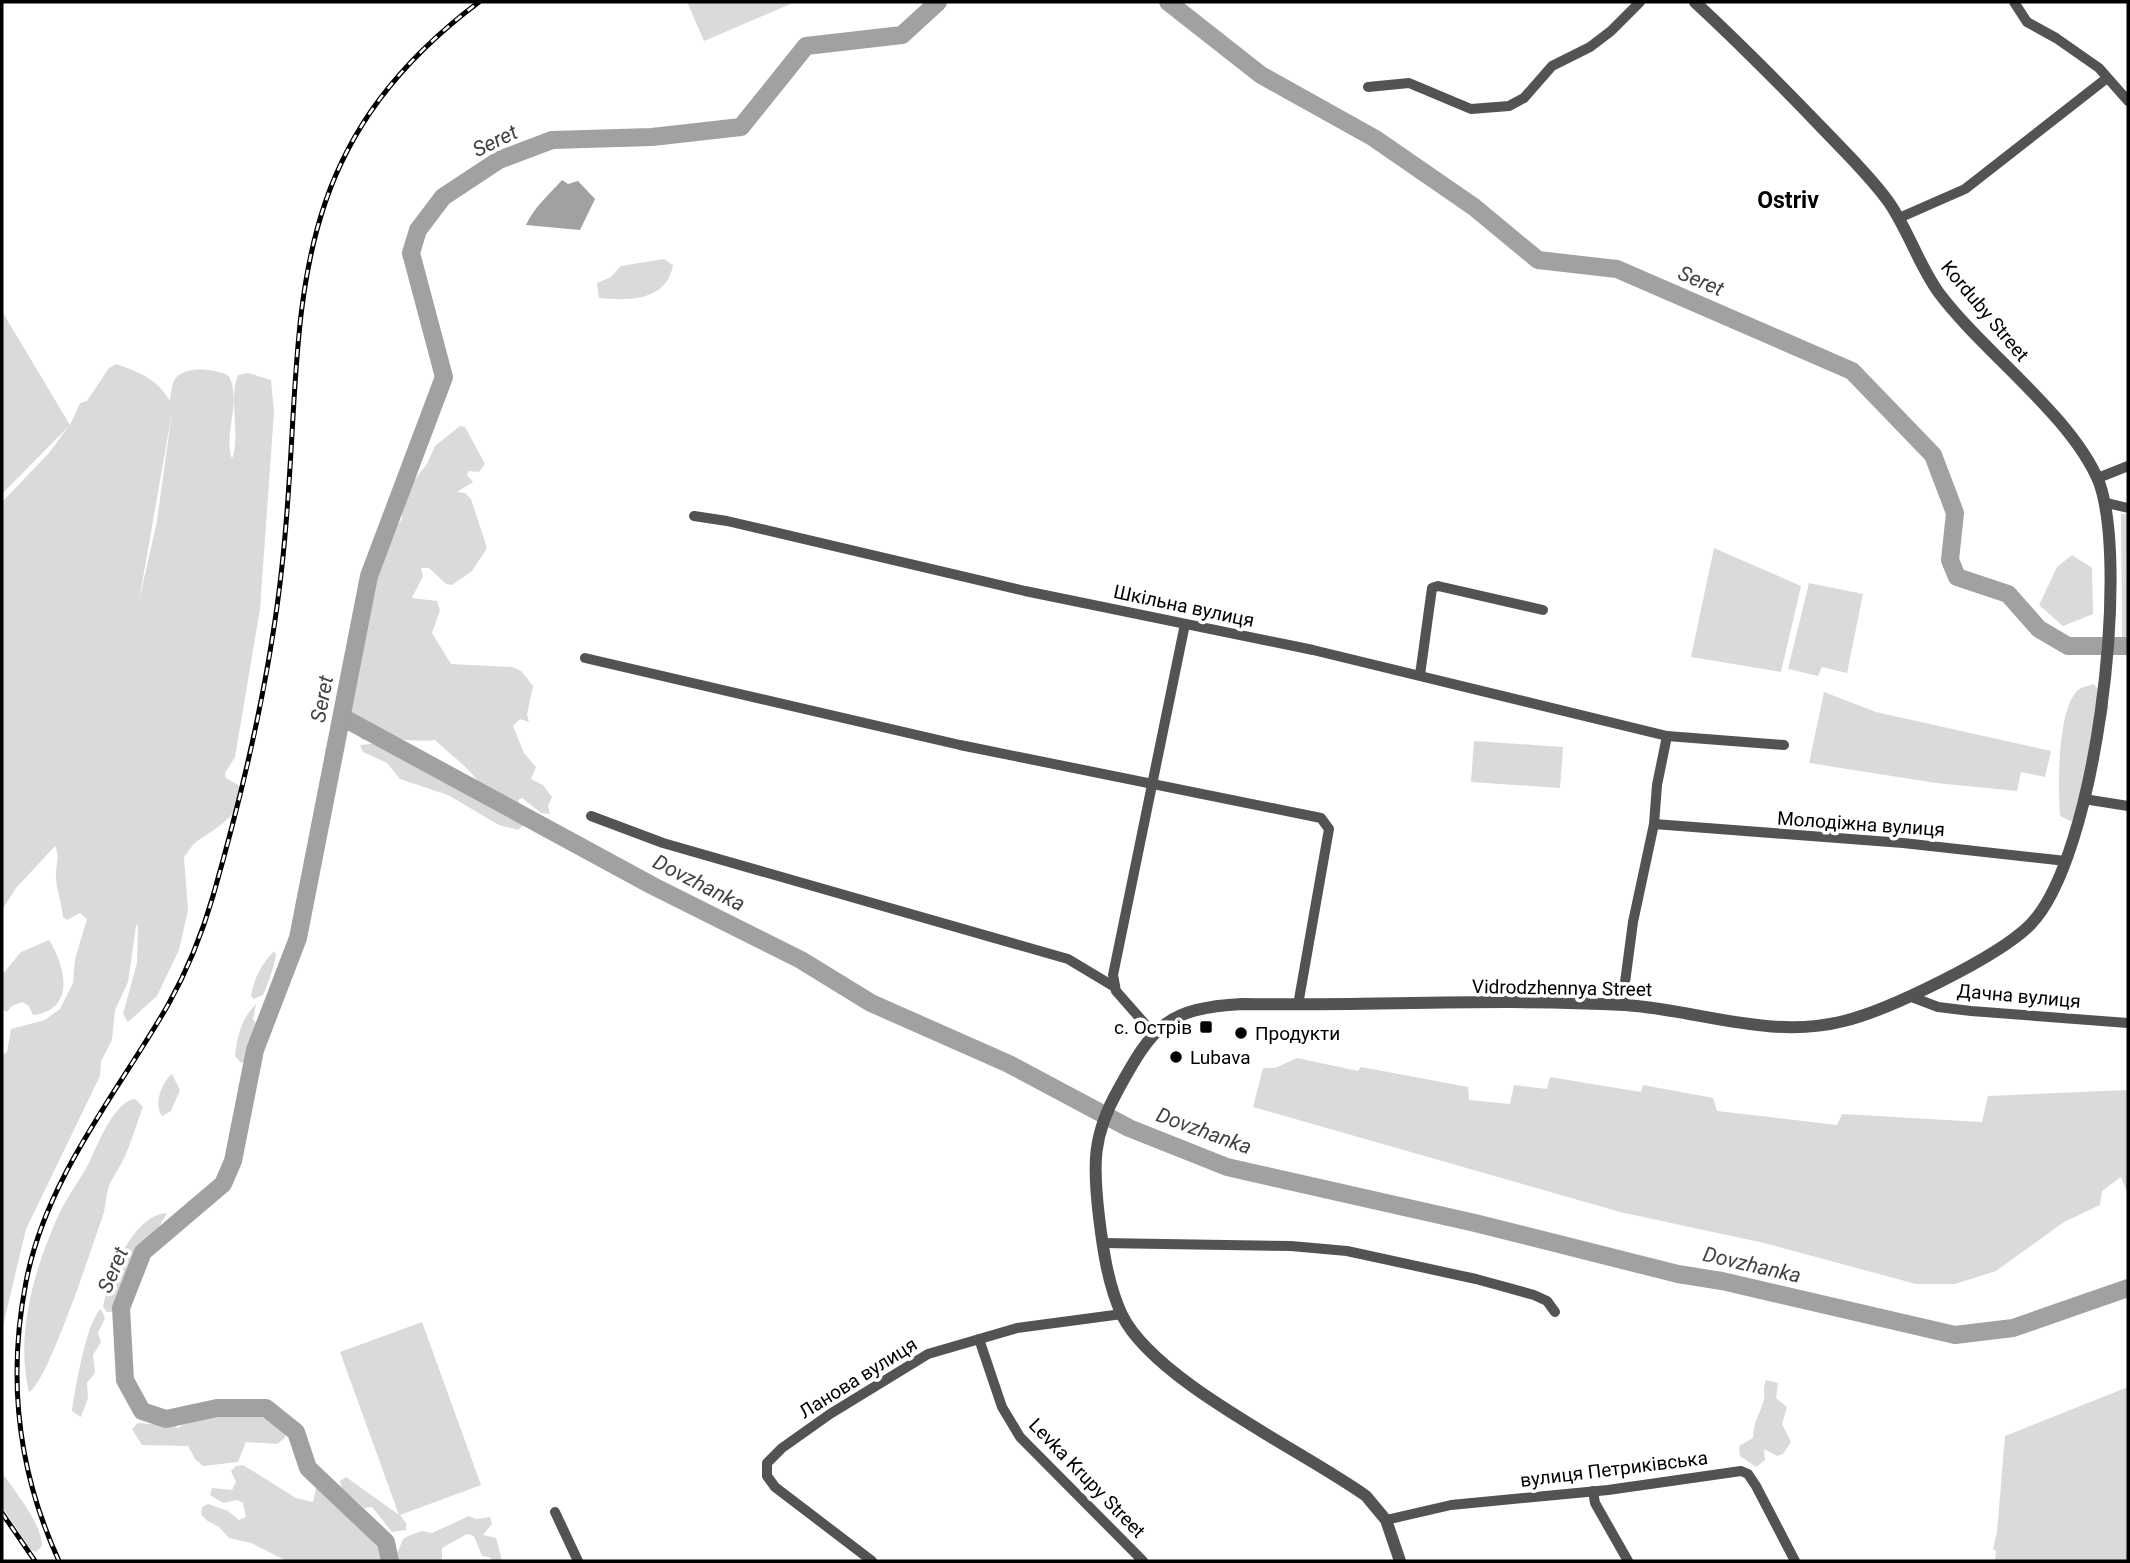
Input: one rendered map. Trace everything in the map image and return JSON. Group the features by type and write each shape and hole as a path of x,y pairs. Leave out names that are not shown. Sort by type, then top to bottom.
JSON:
{"street":[{"path":"1368,88 1409,83 1471,109 1509,106 1524,98 1552,66 1590,47 1611,31 1640,2"},
{"name":"Korduby Street","path":"1695,2 1793,97 1868,176 1899,218 1907,239 1940,293 2083,453 2098,478 2107,503 2112,546 2107,682"},
{"path":"2014,2 2027,22 2083,56 2128,101"},
{"path":"1899,218 1965,189 2107,78"},
{"path":"2098,478 2128,466"},
{"path":"2107,503 2128,508"},
{"name":"Шкільна вулиця","path":"694,516 727,521 1024,592 1185,624 1420,676 1667,736 1784,745"},
{"path":"1420,676 1432,589 1438,586 1543,610"},
{"path":"1113,986 1185,624"},
{"path":"585,658 960,745 1312,815 1326,823 1329,830 1298,1005"},
{"name":"Vidrodzhennya Street","path":"1386,1520 1366,1496 1349,1484 1176,1374 1137,1338 1122,1314 1107,1269 1102,1243 1094,1157 1099,1126 1153,1033 1183,1013 1205,1006 1622,1005 1785,1028 1842,1022 1909,996 2003,946 2028,927 2056,887 2066,861 2084,799 2107,682"},
{"path":"1622,1005 1633,922 1654,824 1657,785 1667,736"},
{"path":"2084,799 2128,806"},
{"path":"591,816 663,843 1068,959 1113,986 1153,1033"},
{"name":"Молодіжна вулиця","path":"1654,824 1903,843 2066,861"},
{"name":"Дачна вулиця","path":"1909,996 1938,1007 2128,1023"},
{"path":"1102,1243 1291,1246 1347,1251 1476,1279 1534,1295 1547,1301 1555,1312"},
{"name":"Ланова вулиця","path":"872,1561 775,1487 767,1476 767,1463 782,1448 884,1378 928,1354 1017,1328 1122,1314"},
{"name":"Levka Krupy Street","path":"979,1339 1002,1407 1020,1437 1143,1561"},
{"name":"вулиця Петриківська","path":"1386,1520 1451,1505 1592,1491 1741,1471 1748,1474 1756,1486 1795,1561"},
{"path":"1592,1491 1595,1503 1628,1561"},
{"path":"555,1512 578,1561"},
{"path":"1386,1520 1400,1561"}],"shaded area":[{"path":"687,2 795,2 704,41"},
{"path":"562,180 568,184 578,181 595,199 580,230 526,225 537,207"},
{"path":"664,259 673,265 663,286 655,292 634,298 599,298 597,283 611,277 621,266"},
{"path":"3,313 70,425 80,403 87,401 109,368 116,364 147,377 170,401 173,384 180,375 193,370 216,372 229,376 234,396 230,439 232,459 235,439 234,395 238,375 248,373 271,380 274,412 260,609 235,757 225,773 226,778 238,785 240,802 229,817 195,843 184,857 188,910 179,950 157,996 128,1022 123,1014 137,963 138,924 136,926 128,982 115,1010 112,1040 101,1061 100,1076 26,1229 2,1330 2,1055 7,1052 11,1029 45,1020 60,1009 73,983 75,959 87,919 80,913 67,920 63,917 56,879 58,857 55,846 16,888 2,910 2,502 49,453 68,427 2,494","holes":["172,412 157,521 139,601"]},
{"path":"460,426 465,427 485,464 479,472 469,471 467,475 473,482 457,492 465,493 471,499 487,548 472,571 452,585 446,584 429,568 421,568 423,576 412,598 437,601 440,610 432,633 451,664 512,667 521,671 533,686 527,714 529,722 520,719 513,726 524,753 536,767 531,779 543,785 552,797 548,806 550,814 541,813 522,798 518,800 527,822 518,830 499,825 448,795 400,779 387,763 363,752 360,745 391,742 432,757 479,783 435,740 362,740 344,706 351,670 349,649 369,623 365,591 383,564 387,539 402,519 403,494 427,464 435,446"},
{"path":"2121,514 2128,514 2128,642 2122,640"},
{"path":"1714,548 1801,586 1781,672 1691,657"},
{"path":"2072,555 2092,568 2093,614 2063,626 2039,605 2057,567"},
{"path":"1809,583 1863,594 1847,673 1822,667 1818,676 1788,669"},
{"path":"2094,684 2109,706 2102,735 2072,822 2060,816 2059,769 2063,731 2071,700 2078,690"},
{"path":"1824,692 1876,712 2051,751 2045,777 2021,772 2017,791 1936,783 1809,763"},
{"path":"1474,741 1563,747 1560,788 1471,782"},
{"path":"49,940 63,974 64,986 56,1005 33,1015 29,1006 22,1002 12,1006 7,1012 2,1009 2,975 21,952"},
{"path":"274,951 275,960 263,995 254,999 251,996 256,978"},
{"path":"256,1004 253,1019 260,1030 258,1040 253,1054 241,1063 235,1056 239,1034 247,1015"},
{"path":"1297,1058 1358,1071 1361,1067 1468,1087 1469,1100 1510,1104 1514,1085 1547,1089 1550,1077 1641,1092 1643,1085 1713,1098 1717,1111 1837,1125 1842,1114 1982,1122 1988,1096 2128,1090 2128,1194 2121,1177 2102,1191 2100,1205 2064,1222 1996,1271 1955,1284 1916,1284 1764,1243 1620,1212 1253,1107 1263,1068 1275,1068"},
{"path":"172,1074 180,1090 171,1111 162,1116 158,1106 160,1093"},
{"path":"135,1099 143,1107 131,1142 109,1186 104,1212 58,1339 47,1365 29,1392 24,1348 29,1303 41,1258 65,1202 108,1124 121,1107"},
{"path":"167,1213 132,1272 115,1312 107,1312 103,1307 110,1280 124,1250 143,1224 154,1216"},
{"path":"101,1309 105,1318 98,1333 101,1342 93,1355 95,1373 87,1383 88,1398 81,1417 72,1411 76,1388 86,1340"},
{"path":"422,1322 481,1485 400,1515 406,1523 406,1530 392,1532 372,1507 364,1508 342,1488 340,1481 346,1477 399,1515 340,1352"},
{"path":"1766,1380 1778,1383 1776,1398 1787,1407 1782,1424 1791,1442 1783,1454 1777,1456 1764,1449 1765,1460 1756,1467 1740,1456 1739,1446 1753,1438 1755,1423 1764,1400"},
{"path":"2128,1387 2128,1561 1995,1561 1996,1551 1993,1549 1997,1532 2005,1436"},
{"path":"244,1405 267,1414 286,1430 285,1438 277,1444 246,1442 238,1462 203,1466 195,1459 188,1446 142,1445 132,1429 138,1423 151,1424 166,1419 178,1428 207,1410"},
{"path":"243,1465 296,1498 313,1502 316,1488 342,1495 359,1511 383,1556 379,1561 287,1561 251,1543 229,1538 219,1527 206,1520 201,1514 202,1507 208,1504 228,1511 239,1520 246,1517 243,1503 237,1500 223,1503 210,1495 212,1488 232,1490 236,1482 231,1471 236,1466"},
{"path":"2,1472 37,1527 42,1546 36,1552 31,1550 2,1507"},
{"path":"469,1516 476,1519 490,1517 492,1524 483,1535 496,1538 502,1561 492,1561 489,1557 482,1556 474,1536 467,1534 442,1548 442,1561 394,1561 403,1539 408,1536 422,1531 432,1533"}],"waterway":[{"name":"Seret","path":"390,1561 386,1542 308,1468 296,1432 266,1408 217,1408 166,1419 142,1411 125,1380 121,1308 143,1252 223,1184 233,1161 255,1050 298,938 369,576 444,377 411,253 418,230 443,197 499,160 552,140 652,137 741,127 806,46 902,35 938,2"},
{"name":"Seret","path":"1168,2 1261,75 1374,138 1474,207 1538,260 1617,269 1852,371 1933,455 1955,513 1950,560 1957,577 2008,594 2039,629 2068,646 2128,646"},
{"name":"Dovzhanka","path":"342,717 653,886 801,960 871,1003 1009,1064 1129,1128 1227,1167 1475,1223 1678,1274 1722,1281 1955,1335 2013,1328 2128,1288"}],"railway":[{"path":"59,1561 34,1494 20,1424 17,1389 20,1318 36,1244 66,1172 182,979 213,896 255,732 271,650 282,566 300,328 310,257 330,190 362,125 410,63 479,2"},
{"path":"2,1513 35,1561"}],"place":[{"name":"с. Острів","path":"1206,1027"},
{"name":"Продукти","path":"1241,1033"},
{"name":"Lubava","path":"1176,1057"}],"district":[{"name":"Ostriv","path":"1788,200"}]}
